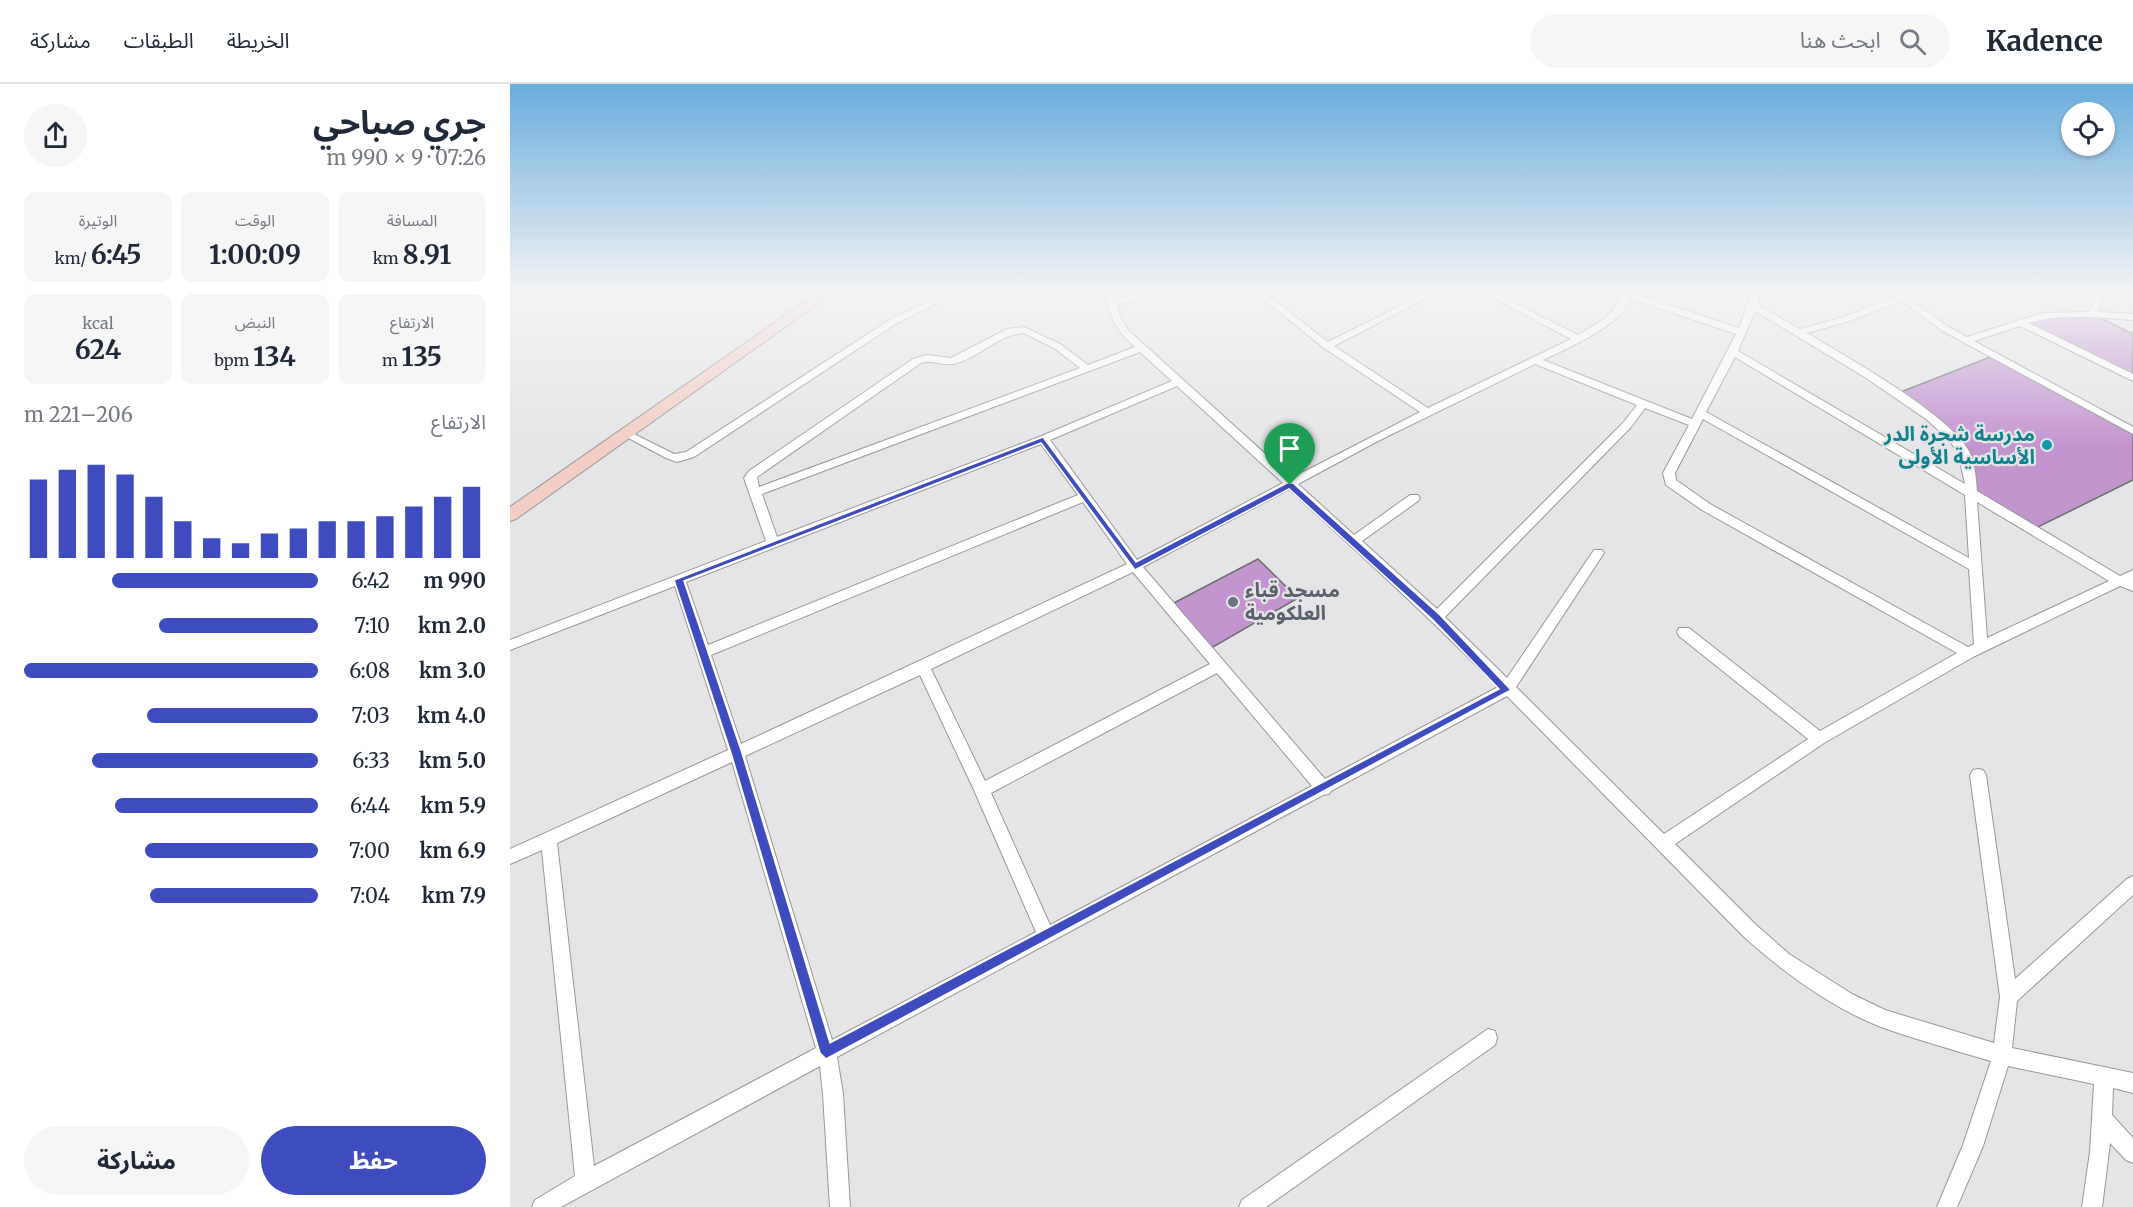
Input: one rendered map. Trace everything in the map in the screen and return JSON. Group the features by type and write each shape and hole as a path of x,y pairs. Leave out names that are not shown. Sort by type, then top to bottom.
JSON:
{"street":[{"path":"510,515 756,342"},
{"path":"626,434 669,456 677,458 690,455 861,342"},
{"path":"773,543 750,478 756,471 924,358 932,357 953,361 988,342"},
{"path":"1050,342 1088,369"},
{"path":"1136,342 1352,542 1437,617 1506,690 1749,930 1783,960 1816,982 1882,1018 2002,1055 2133,1083"},
{"path":"1322,342 1427,412"},
{"path":"1327,346 1334,342"},
{"path":"510,857 923,667 1135,566 1427,412 1572,342"},
{"path":"1736,342 1669,473 1670,482 1676,489 1974,650"},
{"path":"1815,342 1946,430 1962,449 1970,491 1975,567 1974,650"},
{"path":"1970,342 2133,431"},
{"path":"2061,342 2133,378"},
{"path":"754,493 1142,348"},
{"path":"1732,352 2129,581"},
{"path":"1537,361 1643,404 1697,418 1975,567"},
{"path":"510,645 1043,439 1180,381"},
{"path":"1437,617 1627,425 1643,404"},
{"path":"1043,439 1135,566 1324,789"},
{"path":"702,652 1084,497"},
{"path":"1352,542 1414,498"},
{"path":"542,1207 586,1181 1506,690 1598,553"},
{"path":"679,580 737,753 826,1053 833,1094 840,1207"},
{"path":"1662,844 1819,739 1974,650 2129,581"},
{"path":"1684,632 1819,739"},
{"path":"982,790 1218,666"},
{"path":"923,667 982,790 1046,936"},
{"path":"1947,1207 1972,1146 2002,1055 2009,996 1978,776"},
{"path":"549,840 586,1181"},
{"path":"2009,996 2133,884"},
{"path":"1249,1207 1488,1038"},
{"path":"2092,1207 2100,1152 2104,1077"},
{"path":"2101,1118 2133,1153"}],"building":[{"path":"2061,342 2133,342 2133,372 2126,375"},
{"name":"مدرسة شجرة الدر الأساسية الأولى","path":"1990,357 2133,434 2133,480 2036,528 1973,490 1970,456 1898,393"},
{"name":"مسجد قباء العلكومية","path":"1258,559 1298,598 1206,651 1168,606"}],"place":[{"name":"مدرسة شجرة الدر الأساسية الأولى","path":"2047,445"},
{"name":"مسجد قباء العلكومية","path":"1233,602"}],"route":[{"path":"1043,439 1135,566 1290,485 1377,566 1437,617 1506,690 826,1053 737,753 679,580 1043,439"}]}
